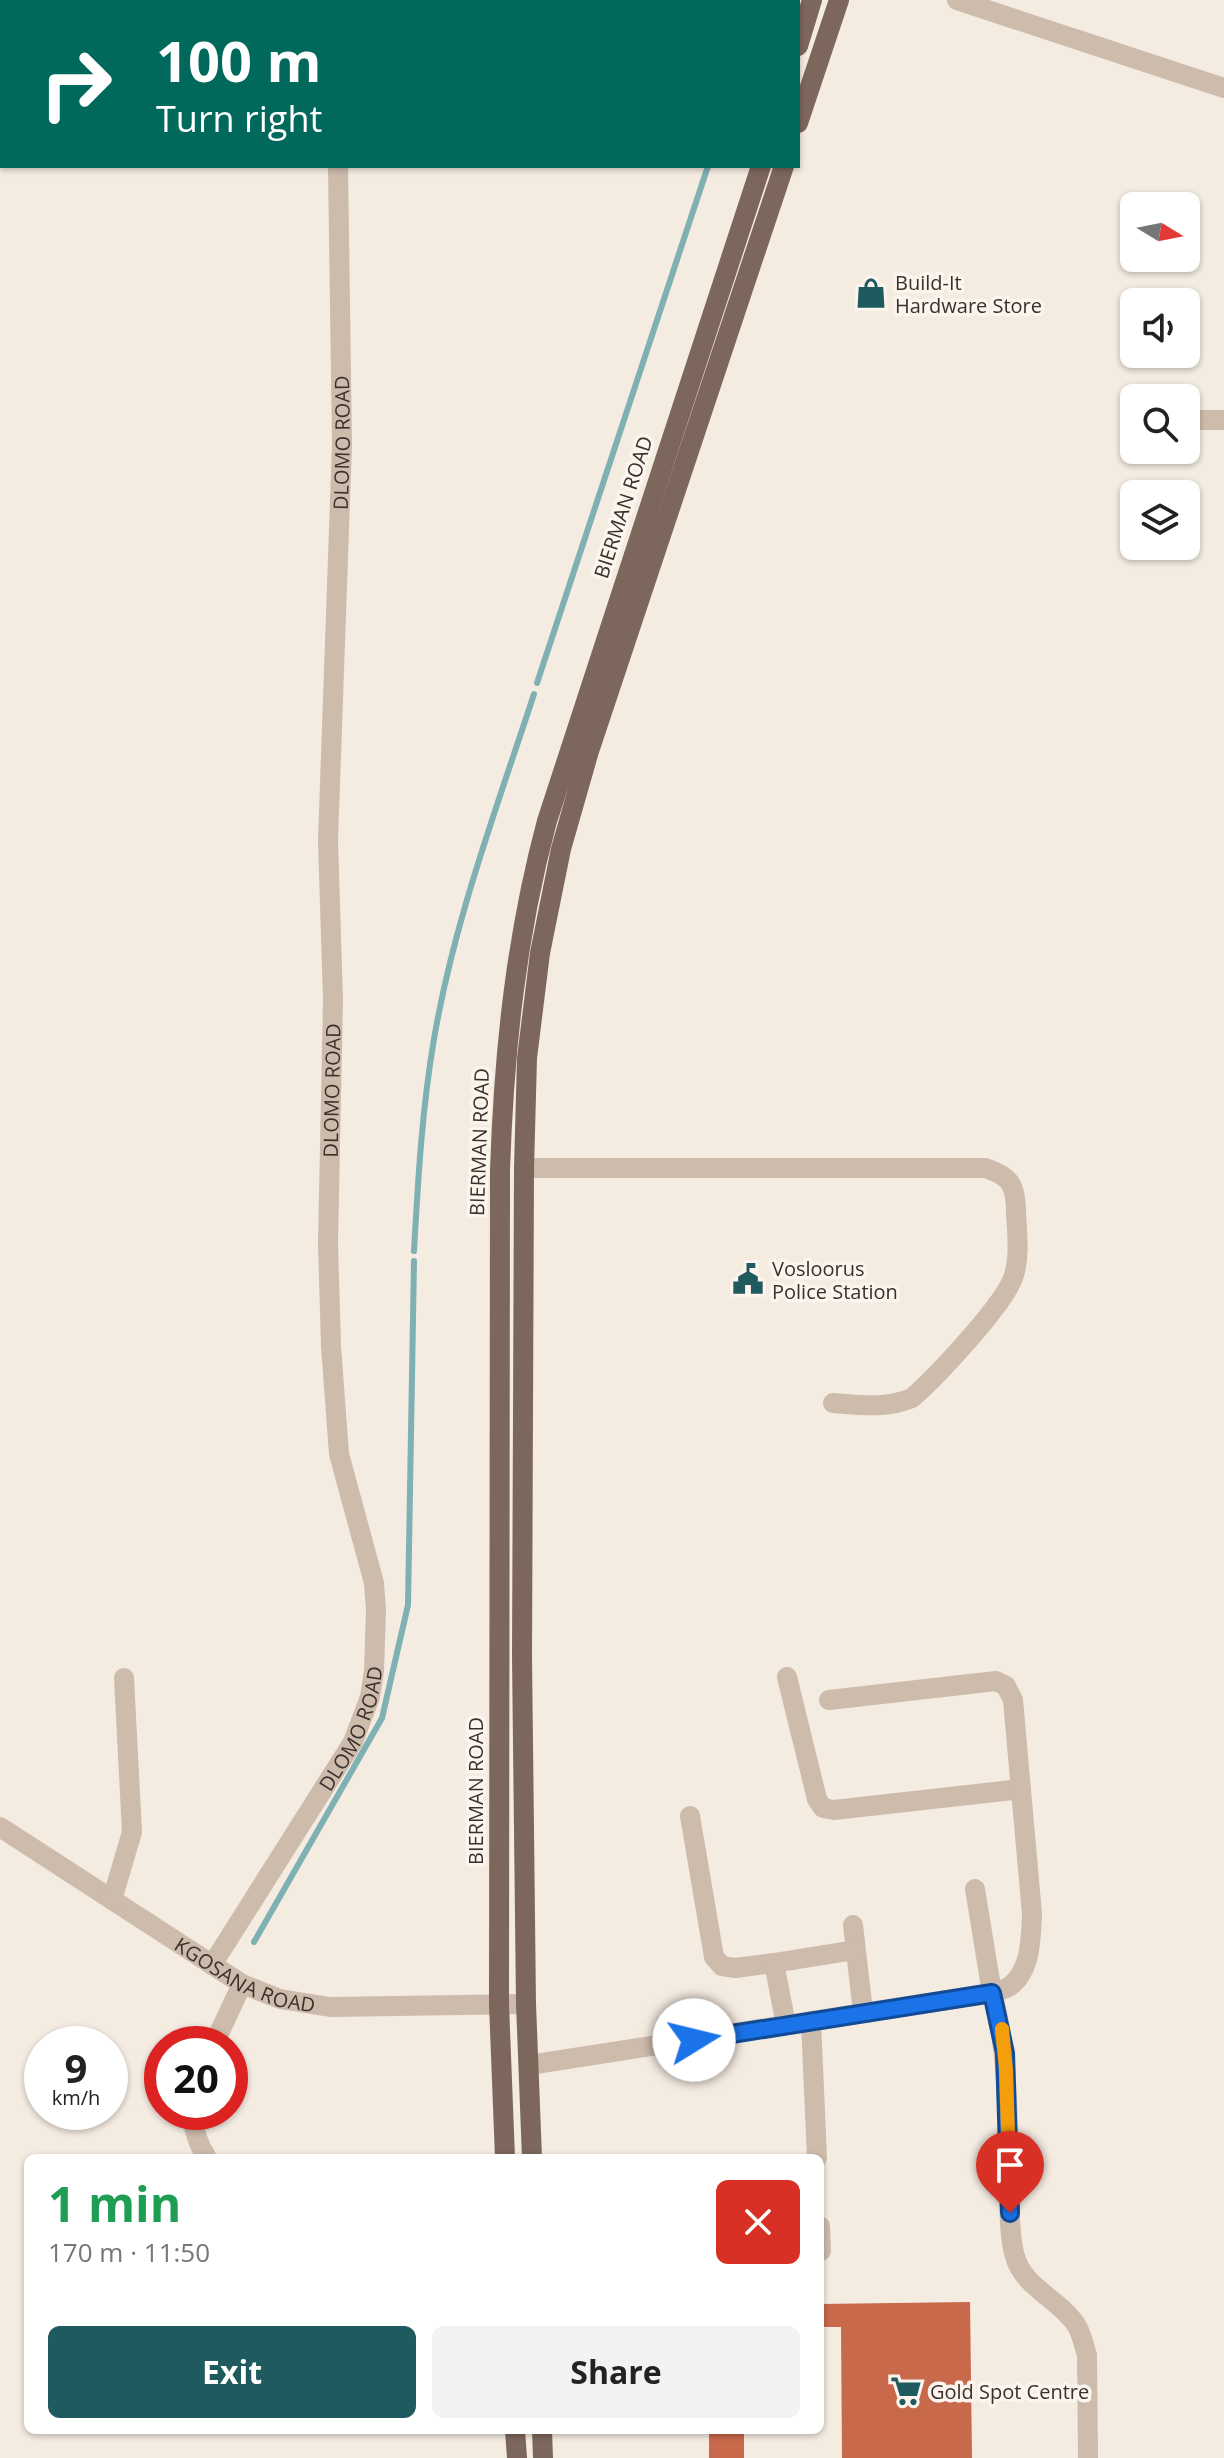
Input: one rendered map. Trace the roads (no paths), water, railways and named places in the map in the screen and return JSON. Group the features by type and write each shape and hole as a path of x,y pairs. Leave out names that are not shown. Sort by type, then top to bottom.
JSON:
{"main road":[{"path":"800,39 812,0"},
{"path":"800,117 839,0"},
{"name":"BIERMAN ROAD","path":"505,2154 499,2004 500,1170 510,1005 522,925 547,821 760,168"},
{"path":"532,2154 526,2004 522,1657 524,1168 527,1058 540,953 561,849 589,751 783,168"},
{"path":"515,2434 517,2458"},
{"path":"542,2434 543,2458"}],"street":[{"path":"957,0 1224,88"},
{"name":"DLOMO ROAD","path":"212,1965 353,1742 370,1697 374,1660 374,1583 339,1454 328,1243 333,1000 328,841 342,444 338,168"},
{"path":"1200,420 1224,420"},
{"path":"524,1168 985,1168 1000,1173 1012,1184 1016,1201 1017,1256 1012,1280 1000,1301 912,1398 883,1406 833,1403"},
{"path":"787,1677 817,1799 823,1808 834,1810 1021,1789"},
{"path":"112,1900 132,1832 124,1678"},
{"path":"529,2065 992,1993 1011,1985 1022,1969 1030,1945 1032,1914 1013,1700 1006,1686 996,1681 829,1700"},
{"path":"690,1816 714,1957 722,1966 735,1968 855,1950"},
{"name":"KGOSANA ROAD","path":"0,1827 242,1984 280,1999 330,2007 526,2004"},
{"path":"975,1889 992,1993 1005,2048 1014,2253 1027,2280 1067,2315 1077,2326 1082,2339 1087,2355 1088,2458"},
{"path":"853,1925 863,2012"},
{"path":"774,1963 786,2025"},
{"path":"222,2026 242,1984"},
{"path":"811,2021 817,2154"},
{"path":"196,2130 204,2154"}],"waterway":[{"path":"537,683 707,168"},
{"path":"414,1251 426,1092 443,995 478,865 534,694"},
{"path":"254,1942 382,1718 408,1605 414,1261"}],"place":[{"name":"Build-It Hardware Store","path":"871,293"},
{"name":"Vosloorus Police Station","path":"748,1279"},
{"name":"Gold Spot Centre","path":"906,2391"}]}
